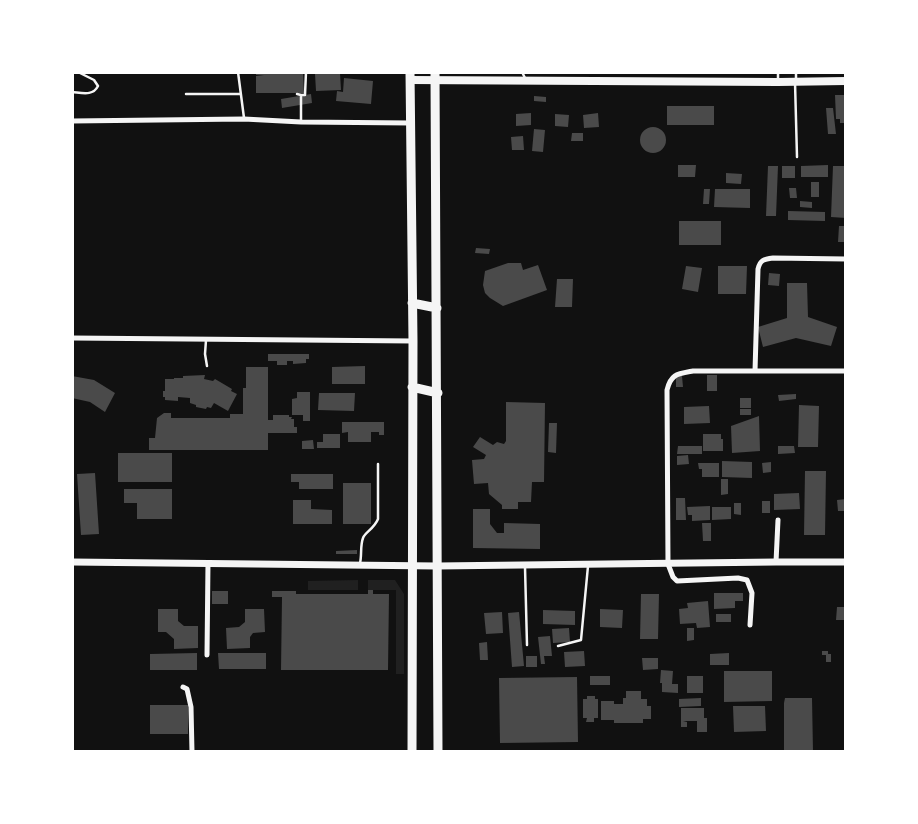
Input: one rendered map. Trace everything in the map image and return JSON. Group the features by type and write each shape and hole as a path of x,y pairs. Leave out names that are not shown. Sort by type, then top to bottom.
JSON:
{"main road":[{"path":"412,752 413,341 410,76 524,76 778,82 796,78 846,81"},
{"path":"435,76 438,393 438,752"},
{"path":"412,303 437,308"},
{"path":"412,387 438,393"}],"street":[{"path":"72,122 244,119 411,124"},
{"path":"755,371 758,269 764,258 846,259"},
{"path":"72,338 413,341"},
{"path":"750,625 752,593 747,580 738,578 677,581 668,564 667,390 669,380 677,374 692,371 846,371"},
{"path":"776,562 778,520"},
{"path":"72,562 437,566 846,562"},
{"path":"207,655 208,563"},
{"path":"183,687 188,690 191,707 192,752"}],"lane":[{"path":"72,92 90,94 98,86 94,80 78,72"},
{"path":"238,72 244,119"},
{"path":"297,94 305,94 306,72"},
{"path":"778,72 778,82"},
{"path":"796,78 797,158"},
{"path":"186,94 240,94"},
{"path":"301,94 301,122"},
{"path":"206,339 205,354 207,366"},
{"path":"359,564 362,554 362,539 376,525 378,519 378,464"},
{"path":"525,565 527,645"},
{"path":"558,646 581,640 588,565"}],"shaded area":[{"path":"358,580 358,590 308,590 308,581"},
{"path":"368,580 395,580 404,594 404,674 396,674 396,590 368,590"}],"building":[{"path":"256,72 303,72 304,93 256,93 256,76 264,75 256,75"},
{"path":"340,73 341,90 316,91 315,74"},
{"path":"344,78 373,81 371,104 336,101 337,91 343,92"},
{"path":"311,94 312,103 282,108 281,99"},
{"path":"835,95 846,95 846,123 840,123 840,119 836,119"},
{"path":"534,96 546,97 546,102 534,101"},
{"path":"667,106 714,106 714,125 667,125"},
{"path":"826,108 833,108 836,134 828,134"},
{"path":"531,113 531,125 516,126 516,114"},
{"path":"598,113 599,127 584,128 583,115"},
{"path":"555,114 569,115 568,127 555,126"},
{"path":"653,127 662,131 666,140 662,149 653,153 644,149 640,140 644,131"},
{"path":"534,129 545,130 543,152 532,151"},
{"path":"572,133 583,133 583,141 571,141"},
{"path":"523,136 524,150 512,150 511,137"},
{"path":"678,165 696,165 695,177 678,177"},
{"path":"828,165 828,177 801,177 801,166"},
{"path":"768,166 778,166 776,216 766,216"},
{"path":"782,166 795,166 795,178 782,178"},
{"path":"833,166 846,166 846,218 831,217"},
{"path":"726,173 742,174 741,184 726,183"},
{"path":"811,182 819,182 819,197 811,197"},
{"path":"789,188 796,188 797,198 790,198"},
{"path":"704,189 710,189 709,204 703,204"},
{"path":"715,189 750,189 750,208 714,207"},
{"path":"800,201 812,202 812,208 800,207"},
{"path":"788,211 825,212 825,221 788,220"},
{"path":"679,221 721,221 721,245 679,245"},
{"path":"839,226 846,226 846,242 838,242"},
{"path":"476,248 490,249 489,254 475,253"},
{"path":"508,263 521,263 523,270 538,265 547,290 503,306 490,298 485,293 483,285 485,271"},
{"path":"686,266 702,268 698,292 682,289"},
{"path":"718,266 747,266 746,294 718,294"},
{"path":"769,273 780,274 779,286 768,285"},
{"path":"557,279 573,279 572,307 555,307"},
{"path":"787,283 807,283 808,317 837,327 831,346 796,338 763,347 758,327 787,318"},
{"path":"268,354 309,354 309,359 306,359 306,363 293,364 293,361 287,361 287,365 277,365 277,361 268,361"},
{"path":"365,366 365,384 332,384 332,367"},
{"path":"246,367 268,367 268,420 273,420 273,415 289,415 289,417 292,417 291,419 294,419 294,427 297,427 297,433 268,433 268,450 149,450 149,438 155,438 157,418 164,413 171,413 171,418 230,418 230,414 243,414 243,388 246,388"},
{"path":"205,375 204,379 213,381 215,379 237,394 228,411 214,403 211,408 207,407 206,409 196,407 196,405 190,403 190,398 178,397 178,401 165,400 165,397 163,397 165,379"},
{"path":"707,375 717,375 717,391 707,391"},
{"path":"72,376 94,380 115,393 105,412 90,402 72,398"},
{"path":"676,376 682,376 683,387 676,387"},
{"path":"297,392 310,392 310,421 303,421 303,415 292,415 292,399 297,398"},
{"path":"319,393 355,393 354,411 318,410"},
{"path":"796,394 796,399 779,401 778,395"},
{"path":"740,398 751,398 751,408 740,408"},
{"path":"506,402 545,403 544,482 532,482 531,502 518,502 518,509 502,509 502,505 489,494 488,483 474,484 472,460 484,459 486,455 473,447 480,437 493,445 497,442 504,444 506,441"},
{"path":"799,405 819,406 818,447 798,447"},
{"path":"709,406 710,423 684,424 684,407"},
{"path":"740,409 751,409 751,415 740,415"},
{"path":"759,416 760,451 732,453 731,426"},
{"path":"342,422 384,422 384,435 379,435 379,432 371,432 371,442 348,442 348,432 342,433"},
{"path":"549,423 557,423 556,453 548,452"},
{"path":"323,434 340,434 340,448 317,448 317,442 323,442"},
{"path":"703,434 721,434 723,451 703,451"},
{"path":"313,440 314,449 302,449 302,441"},
{"path":"678,446 702,446 702,454 677,454"},
{"path":"778,446 794,446 795,453 778,454"},
{"path":"118,453 172,453 172,482 118,482"},
{"path":"688,455 689,464 677,465 677,456"},
{"path":"722,461 752,462 752,478 722,477"},
{"path":"771,462 771,472 763,473 762,463"},
{"path":"698,463 719,463 719,477 702,477 702,469 699,469"},
{"path":"805,471 826,471 825,535 804,535"},
{"path":"95,473 99,534 81,535 77,474"},
{"path":"291,474 333,474 333,489 299,489 299,482 291,482"},
{"path":"721,479 728,479 728,494 721,495"},
{"path":"343,483 371,483 371,524 343,524"},
{"path":"124,489 172,489 172,519 137,519 137,503 124,503"},
{"path":"799,493 800,509 774,510 774,494"},
{"path":"676,498 685,498 686,520 676,520"},
{"path":"846,499 846,511 838,511 837,500"},
{"path":"293,500 311,500 311,509 332,510 332,524 293,524"},
{"path":"762,501 770,501 770,513 762,513"},
{"path":"734,503 741,503 741,515 734,514"},
{"path":"710,506 710,520 692,521 692,515 688,515 687,507"},
{"path":"712,507 731,507 731,519 712,520"},
{"path":"473,509 490,509 490,524 497,533 504,533 504,523 540,524 540,549 473,548"},
{"path":"702,523 711,523 711,541 703,541"},
{"path":"357,550 357,554 336,554 336,551"},
{"path":"368,590 373,590 373,594 389,594 388,670 281,670 282,597 272,597 272,591 296,591 296,594 368,594"},
{"path":"212,591 228,591 228,604 212,604"},
{"path":"714,593 743,593 743,601 735,601 735,608 714,609"},
{"path":"641,594 659,594 658,639 640,639"},
{"path":"708,601 710,627 697,628 696,623 680,624 679,609 688,608 687,603"},
{"path":"837,607 846,607 846,620 836,620"},
{"path":"158,609 178,609 178,621 184,626 198,626 198,648 174,649 174,639 166,632 158,632"},
{"path":"245,609 264,609 265,632 253,633 250,637 250,648 227,649 226,628 239,627 245,622"},
{"path":"600,609 623,610 622,628 600,627"},
{"path":"543,610 575,611 575,625 543,624"},
{"path":"502,612 503,633 486,634 484,613"},
{"path":"519,612 524,666 512,667 508,613"},
{"path":"716,614 731,614 731,622 716,622"},
{"path":"569,628 570,642 553,643 552,629"},
{"path":"687,628 694,628 694,640 687,641"},
{"path":"550,636 552,656 544,656 545,664 541,664 538,637"},
{"path":"487,642 488,660 480,660 479,643"},
{"path":"584,651 585,666 565,667 564,652"},
{"path":"822,651 828,651 828,654 831,654 831,662 826,662 826,655 822,655"},
{"path":"197,653 197,670 150,670 150,654"},
{"path":"218,653 266,653 266,669 219,669"},
{"path":"729,653 729,665 710,665 710,654"},
{"path":"526,656 537,656 537,667 526,667"},
{"path":"642,658 658,658 658,669 643,670"},
{"path":"661,670 673,671 672,684 678,684 678,693 662,692 662,683 660,683"},
{"path":"724,671 772,671 772,701 724,702"},
{"path":"590,676 610,676 610,685 590,685"},
{"path":"687,676 703,676 703,693 687,693"},
{"path":"577,677 578,742 500,743 499,678"},
{"path":"626,691 641,691 641,699 647,699 647,706 651,706 651,719 643,719 643,723 614,723 614,720 601,720 601,701 614,701 614,704 623,704 623,698 626,698"},
{"path":"587,696 595,696 595,699 598,699 598,718 594,718 594,722 586,722 587,718 583,718 583,699 587,699"},
{"path":"701,698 701,706 679,707 679,699"},
{"path":"785,698 812,698 813,752 784,752"},
{"path":"150,705 188,705 188,734 150,734"},
{"path":"733,706 765,706 766,731 734,732"},
{"path":"681,708 704,708 704,718 707,718 707,732 697,732 697,721 683,721 687,722 687,727 681,727"}]}
